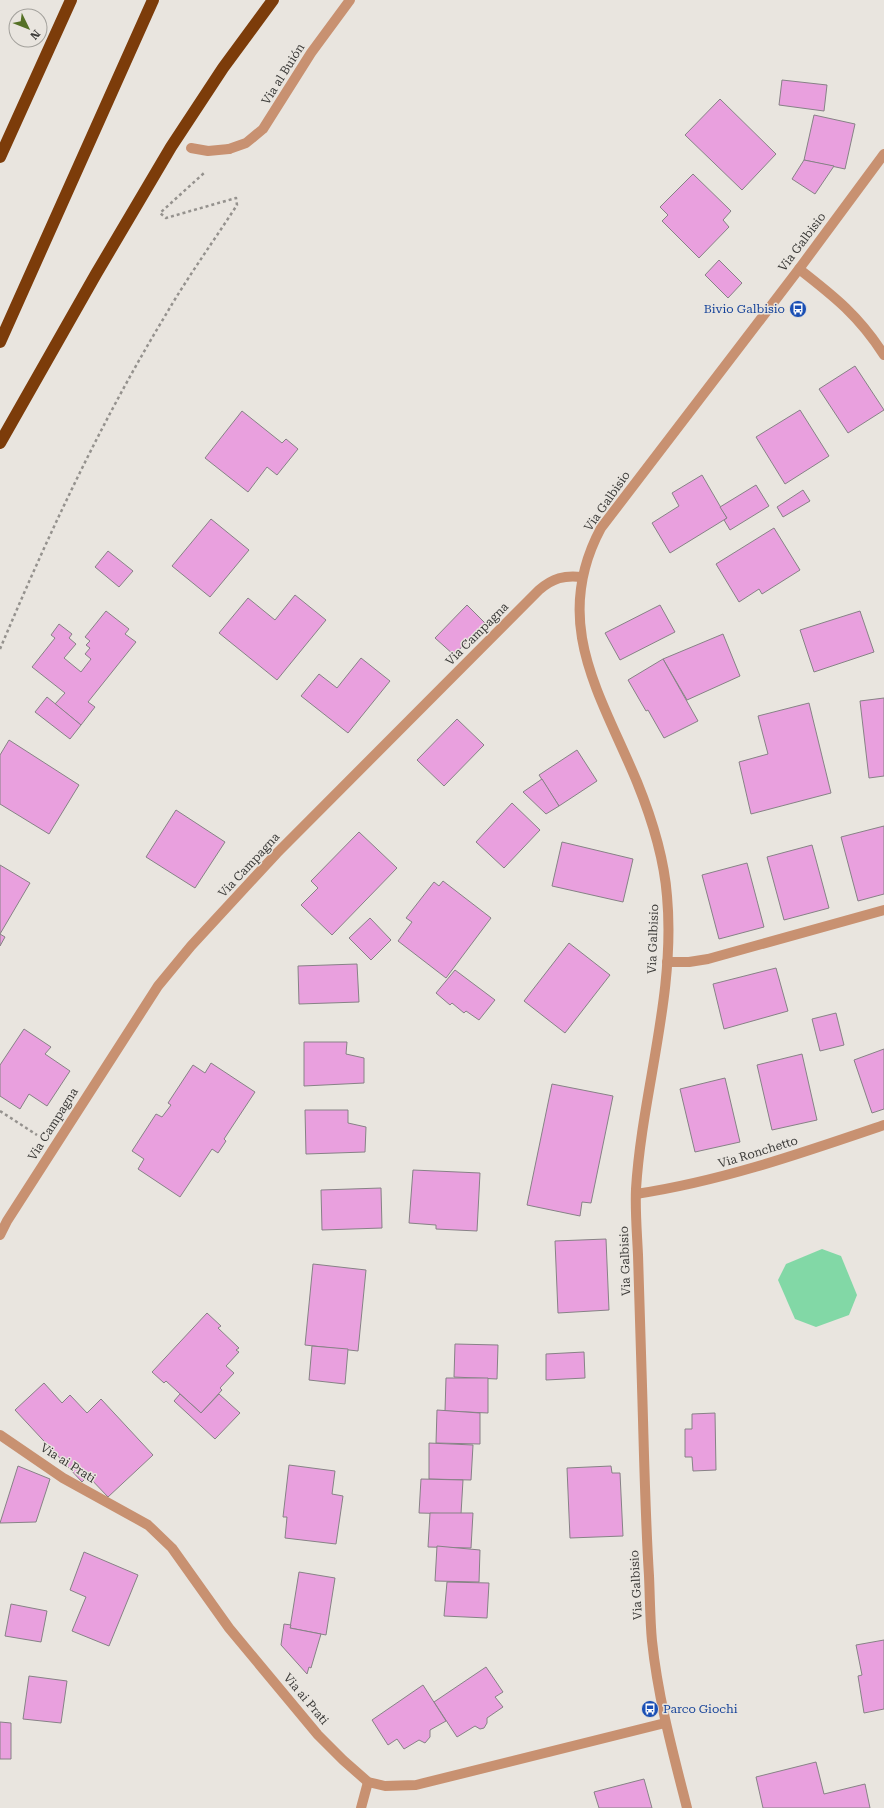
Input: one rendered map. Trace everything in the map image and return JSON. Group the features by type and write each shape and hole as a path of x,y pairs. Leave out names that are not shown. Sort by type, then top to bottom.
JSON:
{"highway":[{"path":"0,157 71,0"},
{"path":"0,342 154,0"},
{"path":"0,443 92,281 171,147 223,68 273,0"}],"street":[{"name":"Via al Buión","path":"191,148 208,151 229,149 251,140 263,130 311,53 350,0"},
{"name":"Via Galbisio","path":"687,1808 665,1722 652,1641 647,1551 636,1194 643,1118 657,1037 667,962 669,934 668,904 663,865 654,831 638,784 601,700 584,652 579,600 582,577 588,554 601,528 884,154"},
{"path":"798,269 838,299 869,332 884,355"},
{"name":"Via Campagna","path":"0,1235 54,1146 158,986 191,946 266,864 539,590 556,578 568,575 582,577"},
{"path":"667,962 689,962 708,959 884,910"},
{"name":"Via Ronchetto","path":"636,1194 700,1183 764,1165 884,1125"},
{"name":"Via ai Prati","path":"0,1435 63,1478 138,1519 160,1535 172,1548 228,1628 318,1735 368,1782"},
{"path":"361,1808 368,1782 385,1786 416,1785 665,1722"}],"path":[{"path":"0,649 41,552 107,419 165,316 237,205 236,198 166,218 160,213 229,149"},
{"path":"0,1111 54,1146"}],"green space":[{"path":"822,1249 841,1256 857,1295 849,1315 816,1327 795,1319 778,1280 786,1264"}],"building":[{"path":"782,80 827,85 824,111 779,105"},
{"path":"720,99 776,154 742,190 685,135"},
{"path":"814,115 855,124 845,169 804,160"},
{"path":"804,160 834,166 815,194 792,179"},
{"path":"693,174 731,211 723,220 729,227 699,258 662,221 668,215 660,207"},
{"path":"719,260 742,283 728,298 705,275"},
{"path":"855,366 884,410 848,433 819,389"},
{"path":"800,410 829,456 785,484 756,437"},
{"path":"242,411 282,443 286,439 298,449 277,475 267,467 248,492 205,458"},
{"path":"702,475 727,518 670,553 652,523 679,506 672,493"},
{"path":"756,485 769,506 730,530 724,520 727,518 720,507"},
{"path":"803,490 810,501 783,517 777,507"},
{"path":"211,519 249,550 210,597 172,566"},
{"path":"774,528 800,570 762,594 759,589 739,602 716,564"},
{"path":"108,551 133,571 119,587 95,567"},
{"path":"295,595 326,620 277,680 219,633 248,598 275,620"},
{"path":"467,605 485,623 454,655 435,638"},
{"path":"660,605 675,632 620,660 605,633"},
{"path":"106,611 129,629 125,634 136,642 88,702 95,707 81,725 55,704 65,693 32,667 55,638 51,635 59,624 72,634 69,638 76,644 64,658 81,672 91,659 85,654 90,648 86,645 90,641 85,637"},
{"path":"860,611 874,652 814,672 800,630"},
{"path":"723,634 740,676 687,700 663,659"},
{"path":"361,658 390,681 348,733 301,696 319,674 337,688"},
{"path":"663,659 698,721 664,738 628,680"},
{"path":"47,697 81,725 70,739 35,712"},
{"path":"884,698 884,776 869,778 860,701"},
{"path":"809,703 831,793 751,814 739,762 768,754 758,716"},
{"path":"457,719 484,745 444,786 417,760"},
{"path":"9,740 79,785 49,834 0,804 0,755"},
{"path":"577,750 597,781 559,806 539,775"},
{"path":"542,779 559,806 546,814 523,792"},
{"path":"512,803 540,830 504,868 476,842"},
{"path":"176,810 225,842 195,888 146,857"},
{"path":"884,826 884,894 858,901 841,837"},
{"path":"359,832 397,868 332,935 301,905 318,888 311,881"},
{"path":"562,842 633,859 623,902 552,886"},
{"path":"812,845 829,908 784,920 767,857"},
{"path":"747,863 764,927 719,939 702,875"},
{"path":"0,865 30,883 0,934"},
{"path":"443,881 491,918 446,978 398,941 412,922 406,918 434,882 439,886"},
{"path":"370,918 391,940 371,960 349,938"},
{"path":"0,934 5,937 0,946"},
{"path":"569,943 610,975 565,1033 524,1001"},
{"path":"357,964 359,1002 299,1004 298,966"},
{"path":"776,968 788,1011 724,1029 713,984"},
{"path":"455,970 495,1000 479,1020 466,1011 464,1013 452,1003 450,1005 436,993"},
{"path":"836,1013 844,1045 820,1051 812,1019"},
{"path":"24,1029 51,1047 45,1054 70,1071 47,1106 29,1094 20,1109 0,1096 0,1065"},
{"path":"304,1042 347,1042 346,1054 364,1058 364,1083 304,1086"},
{"path":"884,1049 884,1109 872,1113 854,1060"},
{"path":"802,1054 817,1120 772,1130 757,1065"},
{"path":"211,1063 255,1092 224,1139 226,1141 218,1153 212,1149 180,1197 138,1169 144,1159 132,1151 156,1114 162,1117 171,1105 168,1103 193,1065 205,1073"},
{"path":"725,1078 740,1142 695,1152 680,1089"},
{"path":"552,1084 613,1096 591,1203 582,1202 580,1216 527,1205"},
{"path":"305,1110 348,1110 348,1123 366,1127 365,1152 306,1154"},
{"path":"413,1170 480,1173 477,1231 436,1229 436,1225 409,1223"},
{"path":"381,1188 382,1228 322,1230 321,1190"},
{"path":"606,1239 609,1310 558,1313 555,1241"},
{"path":"313,1264 366,1270 358,1351 305,1345"},
{"path":"207,1313 221,1326 218,1328 239,1348 236,1350 239,1352 226,1366 234,1373 220,1388 222,1390 201,1413 166,1381 164,1383 152,1372"},
{"path":"455,1344 498,1345 497,1379 454,1377"},
{"path":"312,1346 348,1349 345,1384 309,1380"},
{"path":"584,1352 585,1378 546,1380 546,1354"},
{"path":"446,1378 488,1378 488,1413 445,1411"},
{"path":"44,1383 62,1403 70,1395 87,1413 101,1399 153,1455 108,1497 88,1476 82,1482 15,1410"},
{"path":"180,1394 201,1413 219,1394 240,1413 215,1439 174,1401"},
{"path":"437,1410 480,1413 480,1444 436,1443"},
{"path":"715,1413 716,1470 693,1471 692,1457 685,1457 685,1429 692,1429 692,1414"},
{"path":"429,1443 473,1445 471,1480 429,1479"},
{"path":"289,1465 335,1471 332,1494 343,1496 336,1544 285,1538 287,1517 283,1517"},
{"path":"18,1466 50,1479 36,1522 0,1523"},
{"path":"611,1466 612,1473 620,1473 623,1536 570,1538 567,1468"},
{"path":"421,1479 463,1480 461,1514 419,1513"},
{"path":"430,1513 473,1513 471,1548 428,1547"},
{"path":"437,1546 480,1550 479,1582 435,1581"},
{"path":"84,1552 138,1575 109,1646 72,1631 86,1597 70,1590"},
{"path":"299,1572 335,1578 326,1635 290,1628"},
{"path":"447,1582 489,1583 487,1618 444,1616"},
{"path":"11,1604 47,1611 41,1642 5,1636"},
{"path":"284,1624 291,1625 290,1628 321,1634 311,1668 309,1667 307,1674 281,1645"},
{"path":"884,1640 884,1709 864,1713 858,1676 862,1675 856,1645"},
{"path":"486,1667 503,1692 495,1697 503,1707 487,1718 487,1723 484,1728 480,1729 475,1726 457,1737 434,1702"},
{"path":"29,1676 67,1681 61,1723 23,1719"},
{"path":"423,1685 446,1721 430,1730 430,1737 425,1743 419,1740 404,1749 397,1739 388,1745 372,1720"},
{"path":"0,1722 11,1723 11,1759 0,1759"},
{"path":"816,1762 824,1794 865,1784 870,1808 763,1808 756,1777"},
{"path":"644,1779 652,1808 599,1808 594,1792"}],"place":[{"name":"Bivio Galbisio","path":"798,309"},
{"name":"Parco Giochi","path":"650,1709"}]}
